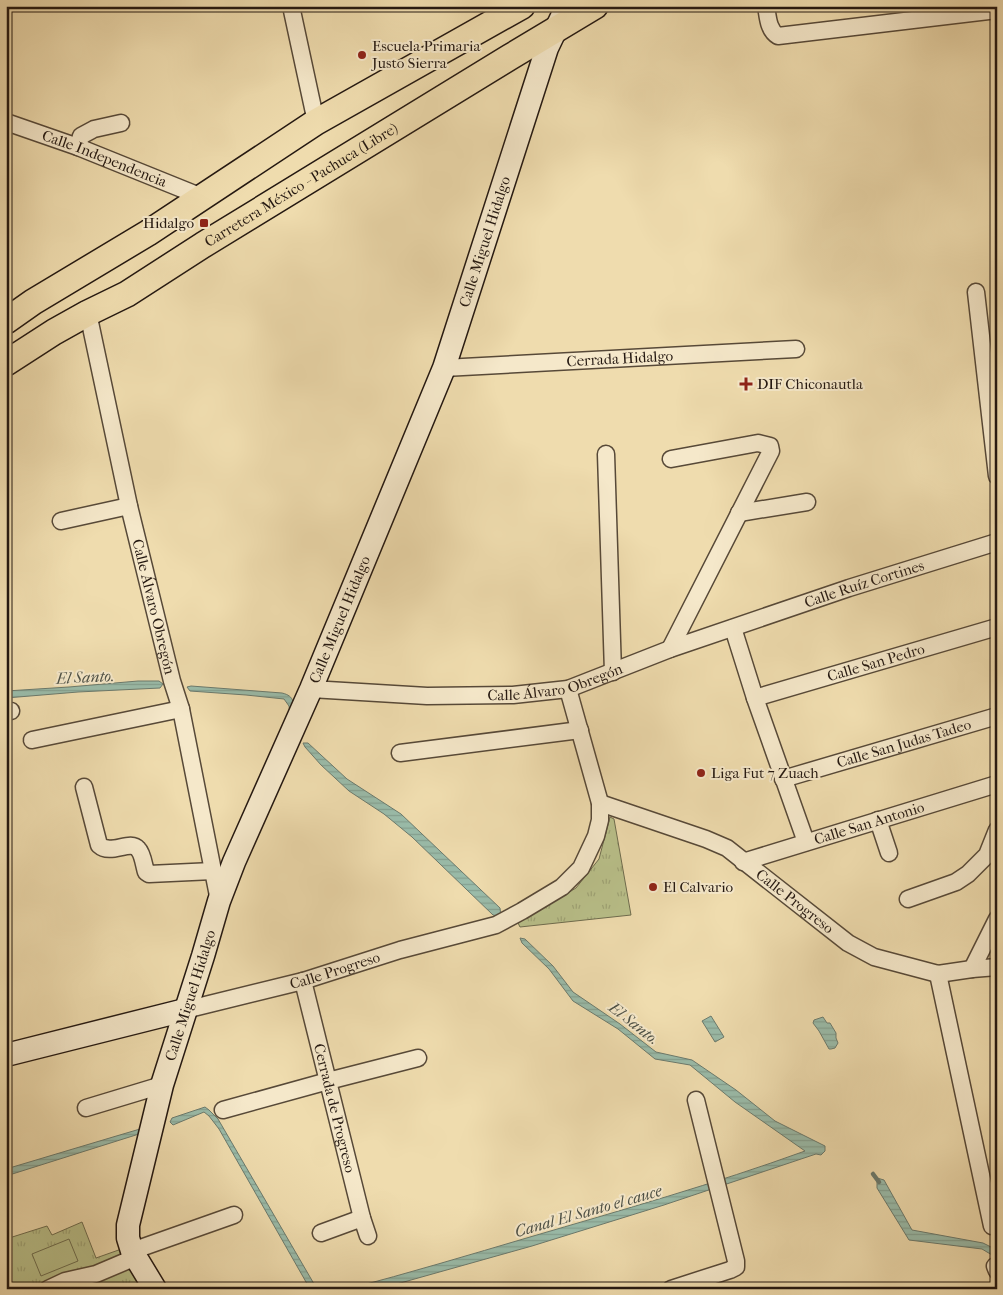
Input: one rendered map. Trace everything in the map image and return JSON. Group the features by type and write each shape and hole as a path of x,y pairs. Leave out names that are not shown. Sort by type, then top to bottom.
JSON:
{"main road":[{"path":"6,321 33,302 148,233 316,122 522,6"},
{"name":"Carretera México - Pachuca (Libre)","path":"6,363 35,343 88,313 127,294 236,225 595,6"}],"street":[{"path":"291,6 316,122"},
{"name":"Calle Miguel Hidalgo","path":"132,1249 128,1225 162,1085 203,956 218,901 311,689 444,368 547,48 567,6"},
{"path":"766,6 769,26 773,33 778,36 997,10"},
{"name":"Calle Independencia","path":"6,122 78,147 202,197"},
{"path":"78,147 81,136 94,129 121,123"},
{"path":"976,292 997,476"},
{"name":"Calle Álvaro Obregón","path":"88,313 128,506 180,709 218,901"},
{"name":"Cerrada Hidalgo","path":"444,368 796,349"},
{"path":"670,649 771,451 770,446 758,443 671,459"},
{"path":"606,454 613,672"},
{"path":"739,513 807,502"},
{"path":"61,521 128,506"},
{"name":"Calle Ruíz Cortines","path":"733,628 849,588 997,542"},
{"name":"Calle San Pedro","path":"755,698 997,627"},
{"path":"733,628 755,698 806,842"},
{"name":"Calle Álvaro Obregón","path":"311,689 437,696 513,695 568,689 670,649 733,628"},
{"name":"Calle Progreso","path":"6,1055 303,981 400,950 496,924 562,887 581,868 596,836 600,820 600,803 568,689"},
{"path":"32,740 180,709"},
{"name":"Calle San Judas Tadeo","path":"783,779 997,716"},
{"path":"400,753 580,730"},
{"name":"Calle San Antonio","path":"743,862 997,784"},
{"path":"84,787 99,845 109,849 132,845 137,847 146,872 150,874 213,871"},
{"name":"Calle Progreso","path":"600,803 726,848 848,942 874,957 938,974 996,968"},
{"path":"878,820 890,853"},
{"path":"908,899 956,882 992,860 997,830"},
{"path":"972,969 997,919"},
{"path":"938,974 992,1226"},
{"name":"Cerrada de Progreso","path":"303,981 368,1236"},
{"path":"224,1110 418,1058"},
{"path":"86,1108 162,1085"},
{"path":"670,1289 736,1267 696,1100"},
{"path":"48,1289 65,1281 96,1274 132,1249 234,1215"},
{"path":"321,1233 362,1218"},
{"path":"132,1249 156,1289"}],"green space":[{"path":"610,817 614,819 631,915 520,927 518,923 576,888 599,859"},
{"path":"82,1222 96,1258 130,1246 155,1289 6,1289 6,1239 47,1226 52,1235"},
{"path":"69,1239 78,1261 41,1276 32,1254"}],"shaded area":[{"path":"159,681 163,684 160,688 6,698 6,691"},
{"path":"187,687 282,693 292,698 293,707 290,715 289,706 284,699 190,691"},
{"path":"303,743 308,743 347,779 401,814 500,908 501,917 493,915 412,837 384,814 349,791 321,765"},
{"path":"520,938 525,939 553,966 573,992 620,1024 656,1052 692,1060 736,1090 775,1121 825,1146 825,1151 821,1155 816,1154 664,1205 532,1246 379,1289 348,1289 668,1196 737,1175 805,1151 735,1102 690,1065 655,1059 618,1029 573,1001 549,969 522,943"},
{"path":"711,1016 724,1037 715,1042 702,1021"},
{"path":"823,1017 827,1023 830,1023 836,1033 838,1043 835,1048 829,1049 813,1023 814,1020"},
{"path":"205,1107 218,1119 317,1289 310,1289 219,1129 209,1116 204,1112 173,1125 170,1122 172,1118"},
{"path":"140,1129 139,1134 6,1176 6,1169"},
{"path":"877,1178 884,1180 912,1230 983,1243 997,1250 997,1258 982,1249 909,1240 877,1188"}],"waterway":[{"name":"El Santo.","path":"873,1174 879,1182"}],"place":[{"name":"Escuela Primaria Justo Sierra","path":"362,55"},
{"name":"Hidalgo","path":"204,223"},
{"name":"DIF Chiconautla","path":"746,384"},
{"name":"Liga Fut 7 Zuach","path":"701,773"},
{"name":"El Calvario","path":"653,887"}],"water label":[{"name":"Canal El Santo el cauce","path":"588,1211"}]}
